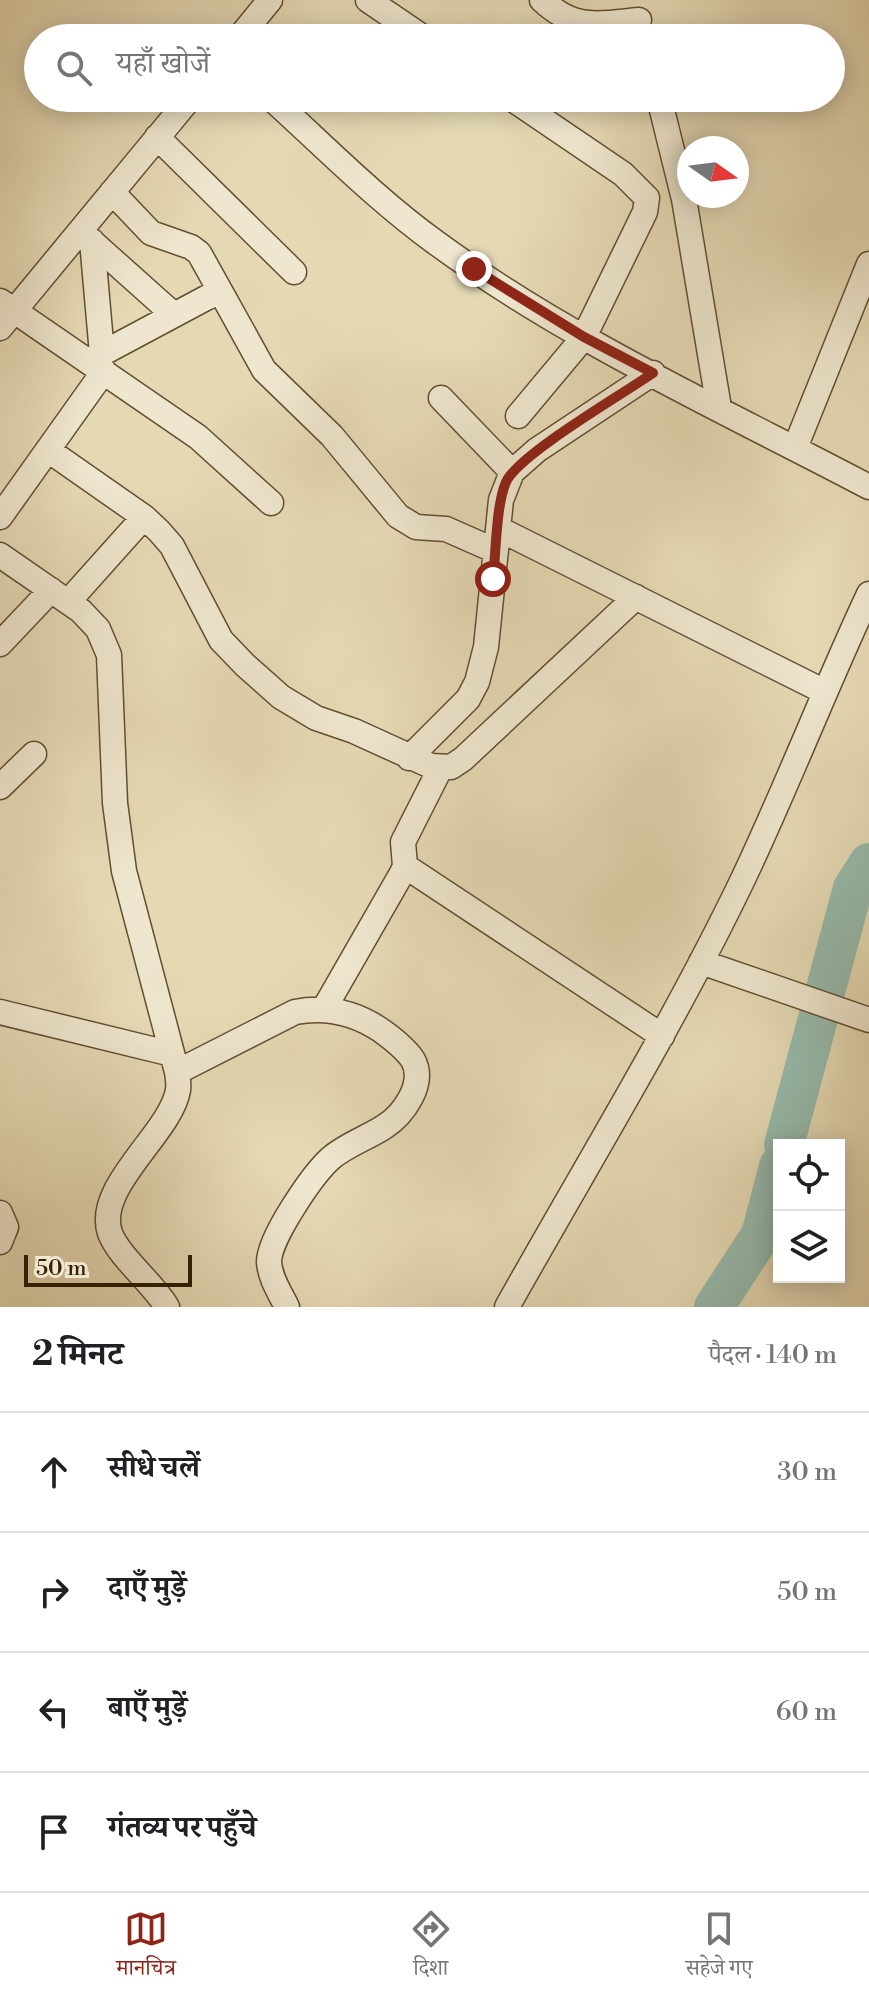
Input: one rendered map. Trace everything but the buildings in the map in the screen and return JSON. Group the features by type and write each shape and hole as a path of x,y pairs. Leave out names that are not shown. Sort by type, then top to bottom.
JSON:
{"street":[{"path":"250,24 270,0"},
{"path":"368,0 403,24"},
{"path":"542,0 555,12 582,24"},
{"path":"595,24 639,19"},
{"path":"178,112 112,192 86,236 5,313 98,362 198,437 271,503"},
{"path":"286,112 434,242 584,337 869,487"},
{"path":"518,416 584,337 645,212 647,198 623,174 532,112"},
{"path":"662,112 684,199 719,408"},
{"path":"157,137 294,272"},
{"path":"112,192 151,233 191,247 199,253 264,370 332,436 398,516 416,527 446,529 497,540 636,597 825,692"},
{"path":"86,236 174,315"},
{"path":"86,236 98,362"},
{"path":"795,448 869,264"},
{"path":"0,517 48,450 98,362 206,298 215,294 223,296"},
{"path":"409,758 468,699 477,682 486,647 501,500 512,472 537,450 653,373"},
{"path":"441,398 512,472"},
{"path":"48,450 144,517 172,546 221,640 245,665 297,708 409,758 441,767 451,767 463,759 636,597"},
{"path":"0,644 59,596 144,517"},
{"path":"0,555 81,611 98,629 109,655 117,838 179,1089 173,1105 122,1180 108,1214 109,1231 167,1307"},
{"path":"507,1307 701,962 745,875 869,594"},
{"path":"0,787 34,754"},
{"path":"324,1009 405,866 403,842 441,767"},
{"path":"405,866 662,1036"},
{"path":"701,962 869,1020"},
{"path":"0,1012 174,1063 295,1012 324,1009 364,1020 401,1046 414,1061 417,1078 410,1099 399,1116 329,1159 277,1231 269,1260 271,1275 287,1307"},
{"path":"0,1213 6,1227 0,1242"}],"waterway":[{"path":"786,1139 853,888 869,863"},
{"path":"714,1307 761,1235 773,1189"}],"route":[{"path":"474,269 584,337 653,373 537,450 512,472 501,500 493,579"}]}
